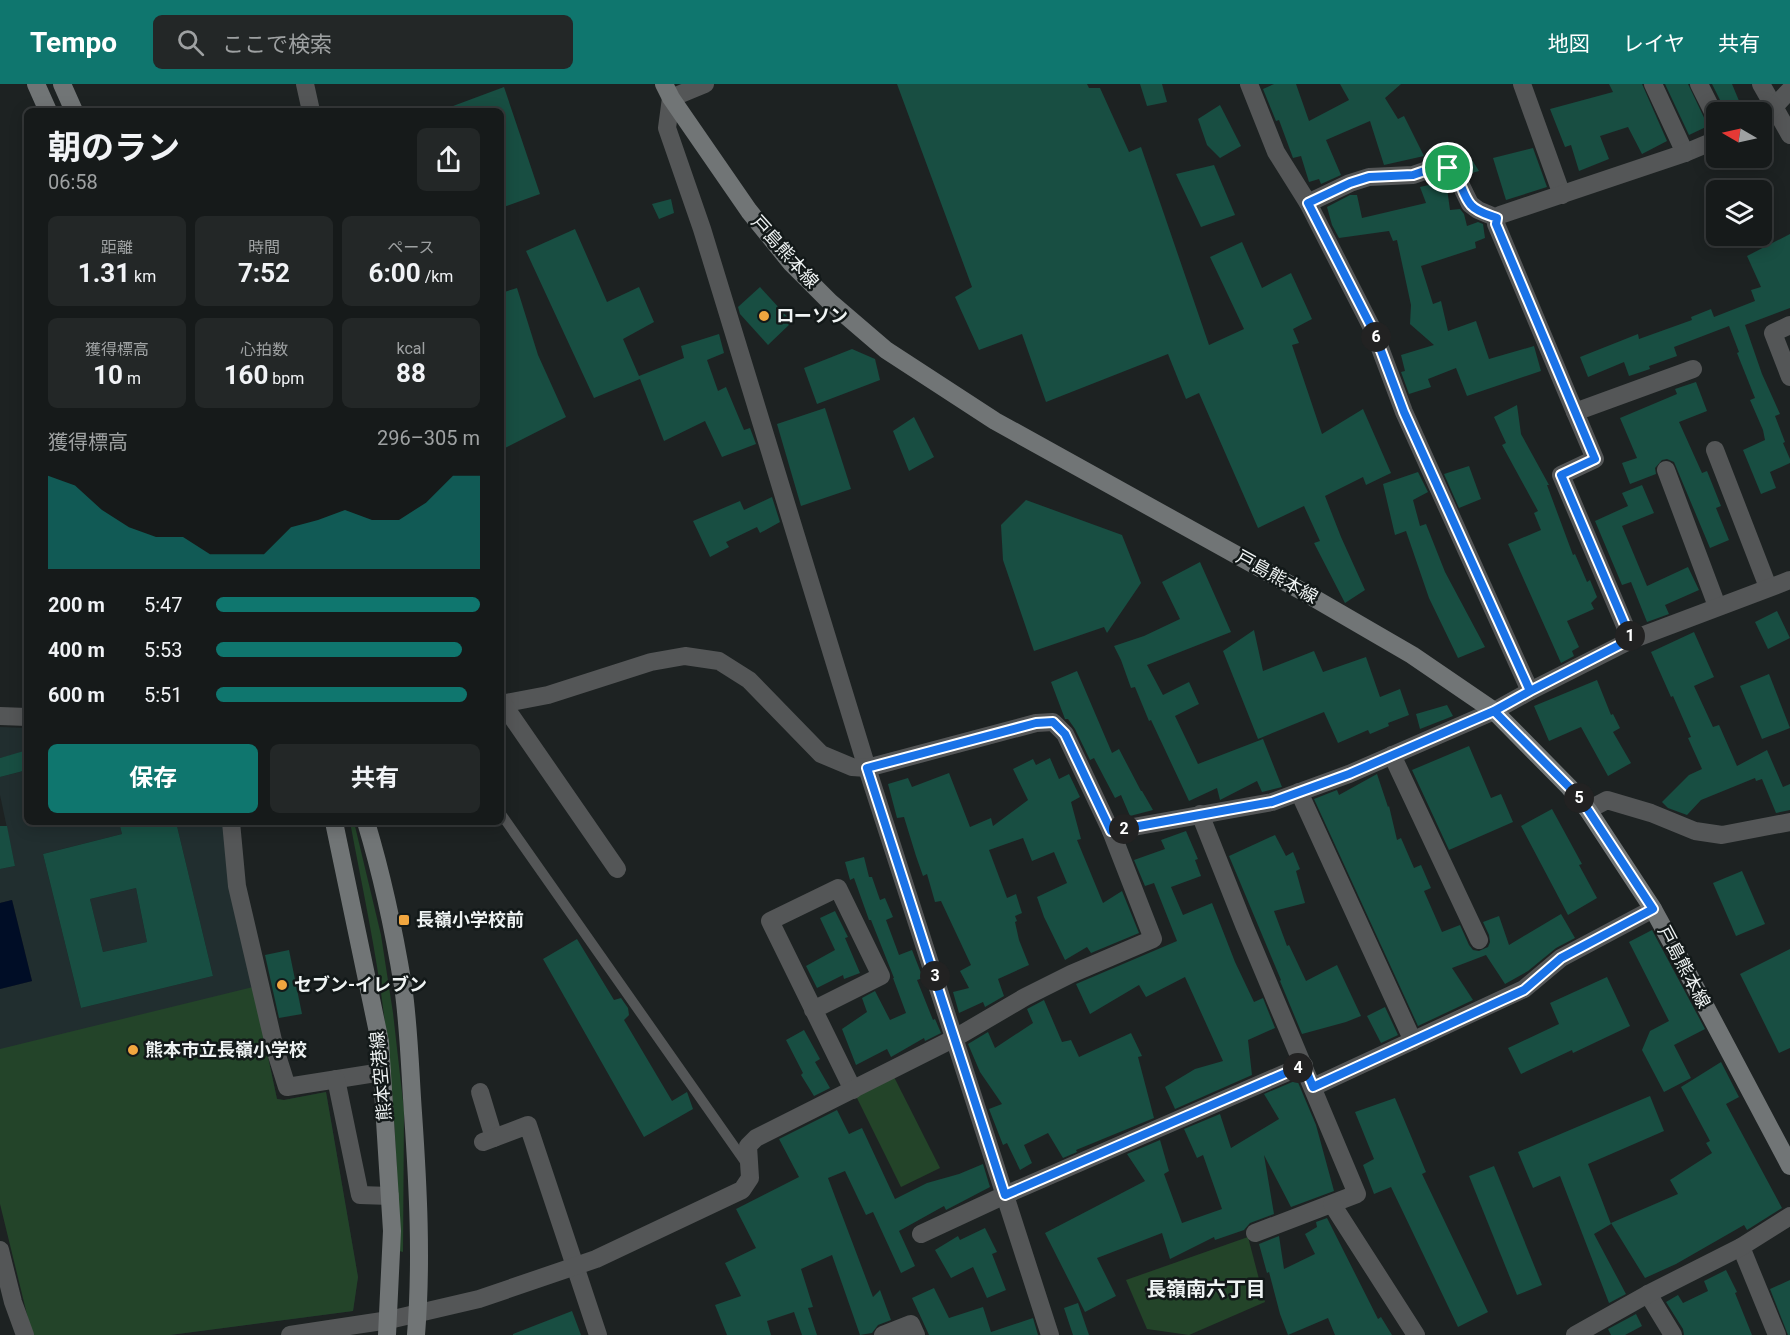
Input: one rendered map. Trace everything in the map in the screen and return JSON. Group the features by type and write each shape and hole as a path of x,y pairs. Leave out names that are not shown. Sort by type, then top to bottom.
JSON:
{"main road":[{"path":"36,84 47,108"},
{"path":"62,84 73,108"},
{"name":"戸島熊本線","path":"667,91 749,211 792,264 830,302 886,350 995,421 1307,594 1412,655 1494,711 1569,787 1588,810 1653,909 1790,1166"},
{"name":"熊本空港線","path":"335,825 380,1042 392,1231 388,1328"},
{"name":"熊本空港線","path":"367,825 386,897 403,987 418,1203 416,1335"}],"street":[{"path":"305,84 310,108"},
{"path":"705,84 667,91 667,128 702,230 867,768 1050,1335"},
{"path":"1249,84 1276,152 1308,203 1374,332 1404,412 1530,691"},
{"path":"1522,84 1562,195"},
{"path":"1653,84 1685,153"},
{"path":"1700,84 1708,102"},
{"path":"1761,84 1765,102"},
{"path":"1772,107 1790,90"},
{"path":"1772,117 1790,135"},
{"path":"1631,639 1561,475 1595,459 1496,224 1500,215 1706,144"},
{"path":"1308,203 1350,183 1369,177 1413,175 1436,167 1454,171 1470,204 1497,218"},
{"path":"1790,325 1773,333 1790,377"},
{"path":"1575,412 1693,369"},
{"path":"1715,450 1768,587"},
{"path":"1666,471 1717,606"},
{"path":"1111,831 1272,802 1349,774 1494,711 1631,639 1790,580"},
{"path":"290,1335 388,1328 418,1314 478,1299 574,1267 742,1190 750,1178 748,1146 756,1138 955,1038 1025,997 1071,974 1153,939 1111,831 1065,734 1053,722 1036,723 867,768 852,767 821,754 749,680 720,661 685,656 651,662 548,695 504,704"},
{"path":"504,707 617,869"},
{"path":"0,716 24,717"},
{"path":"1392,755 1479,940"},
{"path":"1299,792 1413,1041"},
{"path":"1588,810 1608,800 1651,813 1695,831 1722,835 1790,822"},
{"path":"1200,814 1357,1194 1255,1233"},
{"path":"231,825 237,886 275,1049 287,1087 382,1072"},
{"path":"813,1010 881,976 838,888 770,921 813,1010 852,1090"},
{"path":"1313,1087 1524,990 1561,958 1653,909"},
{"path":"921,1234 1304,1065"},
{"path":"336,1079 360,1195 390,1196"},
{"path":"480,1092 488,1140 528,1125 598,1335"},
{"path":"1332,1204 1416,1335"},
{"path":"1575,1335 1648,1294 1741,1247 1790,1215"},
{"path":"1741,1247 1777,1335"},
{"path":"0,1250 6,1304 24,1335"},
{"path":"1648,1294 1673,1335"},
{"path":"883,1335 912,1324 916,1335"}],"lane":[{"path":"504,818 749,1168"}],"shaded area":[{"path":"0,727 24,728 24,752 0,758"},
{"name":"熊本市立長嶺小学校","path":"24,771 24,825 120,825 122,834 43,854 81,1008 213,976 177,825 227,825 253,987 277,1099 284,1100 326,1092 358,1277 353,1311 170,1335 0,1204 0,989 32,981 12,900 0,903 0,869 15,866 0,795 0,777"},
{"path":"136,888 147,942 103,952 90,899"}],"green space":[{"path":"351,825 355,825 381,935 393,1013 404,1110 403,1252 399,1251 395,1133 390,1074 373,942"},
{"name":"熊本市立長嶺小学校","path":"253,987 277,1099 284,1100 326,1092 358,1277 353,1311 170,1335 32,1335 0,1204 0,1049"},
{"path":"893,1075 940,1168 901,1187 855,1094"},
{"path":"1248,1237 1265,1302 1189,1335 1147,1329 1126,1280"}],"water":[{"path":"12,900 32,981 0,989 0,903"}],"building":[{"path":"897,84 1087,84 1089,88 1100,88 1129,152 1141,147 1209,345 1244,329 1210,257 1242,242 1262,288 1291,273 1312,319 1293,329 1299,343 1292,345 1322,434 1363,409 1391,473 1366,485 1363,477 1325,496 1365,590 1345,603 1314,543 1320,541 1304,506 1258,528 1199,393 1186,399 1168,354 1046,402 1022,334 979,350 955,297 972,287"},
{"path":"1140,84 1162,84 1167,102 1147,106"},
{"path":"1274,84 1296,84 1309,121 1349,100 1340,84 1401,84 1385,98 1398,119 1404,116 1424,156 1384,165 1370,121 1326,140 1341,175 1321,184 1319,179 1309,182 1301,156 1293,158 1279,120 1276,121 1263,89"},
{"path":"1609,84 1642,84 1667,141 1642,154 1628,127 1600,136 1609,159 1579,171 1571,145 1565,147 1550,109 1613,92"},
{"path":"1665,84 1688,84 1706,122 1706,127 1689,135"},
{"path":"1712,84 1732,84 1740,102 1721,102"},
{"path":"504,87 540,194 504,207 504,108 448,108"},
{"path":"1220,105 1241,146 1220,158 1207,145 1198,119"},
{"path":"1533,148 1547,187 1506,200 1493,158"},
{"path":"1465,149 1479,171 1468,174 1464,165 1452,158"},
{"path":"1214,165 1235,215 1201,227 1176,174"},
{"path":"1446,181 1450,210 1460,209 1467,226 1478,222 1483,224 1485,238 1475,242 1476,248 1421,266 1433,304 1441,301 1448,331 1476,321 1489,359 1534,346 1541,371 1467,396 1456,368 1428,379 1431,387 1409,394 1401,372 1405,371 1401,355 1434,345 1410,324 1411,305 1397,240 1393,241 1389,231 1339,238 1332,225 1327,207 1350,195 1357,195 1362,218 1426,203 1420,187"},
{"path":"671,199 674,213 659,219 652,204"},
{"path":"575,229 607,302 639,287 654,322 623,339 639,376 684,358 681,346 719,334 724,353 707,360 718,391 726,387 744,430 750,428 756,444 722,457 705,421 664,441 640,379 594,398 526,251"},
{"path":"1790,234 1790,308 1745,325 1762,374 1780,414 1775,416 1790,463 1770,472 1776,488 1761,494 1743,450 1765,440 1750,400 1755,398 1729,326 1674,347 1677,356 1629,376 1624,362 1588,377 1580,357 1638,334 1639,339 1692,320 1691,317 1711,309 1714,317 1755,301 1751,290 1761,287 1747,256 1767,246 1772,246 1772,243"},
{"name":"ローソン","path":"760,287 792,322 768,345 740,314 738,307"},
{"path":"517,288 538,355 566,417 504,448 504,292"},
{"path":"852,349 875,359 880,380 817,404 804,368"},
{"path":"1696,382 1707,411 1679,422 1702,473 1707,471 1721,506 1716,508 1729,540 1710,548 1674,462 1667,459 1662,460 1655,468 1656,474 1630,484 1622,463 1637,458 1620,418 1677,394 1675,389"},
{"path":"1517,405 1521,434 1549,485 1547,485 1573,555 1575,554 1587,582 1590,580 1597,597 1591,603 1594,609 1567,621 1579,647 1572,651 1574,656 1561,663 1508,544 1541,530 1534,513 1538,511 1502,445 1506,443 1494,417"},
{"path":"825,408 851,489 801,506 777,424"},
{"path":"914,417 934,457 909,471 893,431"},
{"path":"1469,466 1481,499 1459,508 1444,474"},
{"path":"1418,472 1428,492 1413,500 1420,526 1426,524 1445,572 1485,647 1458,658 1429,598 1406,531 1395,535 1383,484"},
{"path":"1642,485 1654,513 1622,526 1647,586 1688,567 1699,590 1665,605 1669,614 1647,622 1631,582 1622,585 1595,521 1628,506 1622,493"},
{"path":"772,497 780,522 760,533 757,527 726,542 729,547 710,557 693,521 740,501 744,510"},
{"path":"1026,500 1122,535 1141,583 1107,633 1104,627 1034,651 1003,560 1001,525"},
{"path":"1200,562 1231,632 1147,665 1163,695 1189,682 1199,704 1175,716 1198,764 1263,739 1282,787 1262,792 1257,781 1220,800 1217,788 1189,801 1151,720 1149,721 1135,687 1131,688 1114,646 1144,636 1180,619 1162,582"},
{"path":"1777,611 1790,638 1768,649 1755,622"},
{"path":"1254,630 1263,671 1314,651 1323,672 1366,657 1380,697 1400,689 1409,715 1388,723 1389,726 1370,734 1368,730 1338,743 1324,712 1258,739 1223,651"},
{"path":"1694,632 1714,677 1694,686 1713,727 1719,725 1737,766 1767,750 1783,787 1790,784 1790,810 1776,813 1762,779 1756,781 1755,778 1701,800 1687,815 1668,808 1662,802 1689,775 1702,769 1688,738 1691,737 1651,652"},
{"path":"1077,671 1112,753 1119,749 1153,810 1130,816 1121,795 1115,798 1094,758 1090,760 1075,729 1068,719 1065,719 1051,682"},
{"path":"1769,674 1790,728 1762,739 1740,686"},
{"path":"1597,680 1611,715 1613,714 1620,728 1613,732 1631,763 1608,776 1581,727 1549,741 1534,706"},
{"path":"1447,705 1453,716 1420,729 1416,714"},
{"path":"1469,746 1491,798 1501,794 1513,822 1449,850 1412,770"},
{"path":"24,751 24,771 0,777 0,758"},
{"path":"1050,758 1059,779 1069,774 1080,797 1071,802 1081,839 1077,840 1103,903 1122,891 1139,933 1091,953 1087,947 1065,960 1037,897 1067,883 1054,852 1032,861 1023,838 989,850 1007,898 1016,894 1022,913 1015,916 1017,921 1015,922 1029,965 998,979 1004,996 985,1007 983,1002 959,1013 953,992 969,988 960,971 971,965 941,901 935,902 927,874 923,876 904,817 897,818 888,784 908,778 912,787 949,773 970,827 991,818 993,826 1028,800 1013,769 1033,759 1036,765"},
{"path":"1377,774 1389,806 1397,840 1401,838 1414,868 1421,865 1431,888 1424,891 1442,932 1460,925 1469,945 1473,950 1479,951 1488,947 1490,942 1483,922 1499,916 1509,945 1561,914 1575,938 1556,948 1528,971 1505,984 1486,955 1452,968 1473,1000 1418,1026 1314,799 1337,790 1339,795"},
{"path":"1552,809 1582,864 1579,865 1597,898 1568,915 1521,826"},
{"path":"120,825 177,825 213,976 81,1008 43,854 122,834","holes":["136,888 147,942 103,952 90,899"]},
{"path":"0,826 7,826 15,866 0,869"},
{"path":"1186,831 1198,859 1195,860 1201,876 1171,887 1183,915 1212,903 1235,962 1254,1002 1263,998 1275,1028 1248,1040 1252,1075 1175,1109 1165,1087 1195,1069 1223,1061 1185,977 1146,997 1139,985 1090,1014 1076,984 1177,941 1154,883 1145,886 1134,860 1165,849 1161,840"},
{"path":"1275,835 1286,856 1293,852 1300,869 1296,871 1305,903 1274,911 1287,946 1289,945 1306,981 1337,965 1361,1016 1302,1034 1229,856"},
{"path":"864,857 869,877 872,877 880,900 885,898 893,917 886,920 899,955 912,950 923,978 917,980 933,1020 935,1019 941,1033 925,1041 924,1038 891,1057 887,1049 856,1065 842,1029 867,1012 862,998 875,991 890,1020 906,1013 871,920 869,920 854,878 850,880 845,862"},
{"path":"1742,871 1765,924 1736,936 1713,883"},
{"path":"835,911 848,937 845,938 860,973 844,979 843,975 817,988 806,966 835,950 820,918"},
{"path":"1652,930 1705,1029 1674,1045 1691,1078 1664,1092 1642,1050 1650,1031 1669,1021 1629,942"},
{"path":"577,939 614,1000 621,998 628,1008 629,1015 624,1020 672,1101 687,1092 693,1109 644,1137 543,959"},
{"path":"1790,949 1790,1048 1779,1053 1740,974"},
{"name":"セブン-イレブン","path":"289,950 302,1014 279,1018 265,955"},
{"path":"1607,977 1630,1026 1521,1074 1508,1048 1559,1024 1550,1003"},
{"path":"1044,1000 1062,1042 1071,1040 1079,1057 1131,1033 1142,1056 1138,1057 1154,1118 1076,1150 1077,1152 1063,1158 1048,1133 1024,1145 1032,1163 1020,1170 1007,1143 1003,1145 989,1109 1002,1104 980,1072 968,1044 988,1032 995,1048 1033,1023 1027,1009"},
{"path":"1385,1007 1398,1035 1381,1043 1367,1016"},
{"path":"804,1030 820,1059 815,1062 830,1088 814,1096 801,1075 803,1073 786,1040"},
{"path":"1721,1062 1739,1097 1726,1104 1782,1208 1747,1230 1744,1225 1676,1264 1645,1278 1611,1223 1678,1194 1670,1180 1712,1153 1706,1143 1710,1141 1681,1087"},
{"path":"1297,1080 1316,1125 1334,1191 1291,1207 1264,1155 1274,1214 1250,1223 1244,1230 1215,1240 1214,1237 1170,1259 1162,1233 1097,1258 1116,1296 1085,1312 1045,1233 1145,1181 1127,1154 1160,1140 1169,1171 1164,1174 1182,1223 1222,1209 1203,1155 1197,1158 1184,1129 1220,1114 1231,1148 1279,1119 1264,1094"},
{"path":"1650,1096 1664,1131 1588,1164 1611,1224 1594,1234 1626,1294 1609,1303 1560,1176 1533,1188 1518,1152"},
{"path":"1395,1098 1426,1172 1422,1174 1488,1312 1458,1327 1391,1187 1374,1194 1363,1165 1374,1159 1355,1112"},
{"path":"837,1110 849,1134 862,1128 895,1199 927,1183 983,1164 990,1187 946,1210 944,1206 899,1231 915,1266 901,1273 873,1212 866,1215 845,1171 828,1178 873,1297 880,1290 891,1320 878,1325 872,1333 860,1335 832,1255 801,1269 813,1307 808,1308 817,1335 802,1335 794,1312 767,1321 771,1335 727,1335 715,1305 741,1296 725,1263 756,1248 736,1209 799,1177 779,1139"},
{"path":"1494,1166 1542,1285 1517,1295 1469,1176"},
{"path":"1327,1218 1378,1319 1381,1317 1392,1335 1335,1335 1328,1318 1288,1335 1259,1244 1279,1236 1284,1269 1315,1254 1305,1234 1317,1227 1316,1222"},
{"path":"985,1228 997,1252 992,1254 1006,1290 987,1298 973,1267 951,1278 935,1250 958,1236 960,1240"},
{"path":"1726,1270 1737,1292 1735,1293 1752,1335 1684,1335 1683,1329 1666,1302 1678,1295 1683,1303 1708,1291 1704,1281"},
{"path":"1790,1280 1790,1335 1788,1335 1770,1289"},
{"path":"934,1288 949,1318 983,1307 991,1332 1033,1318 1038,1335 929,1335 912,1298"},
{"path":"1078,1303 1089,1335 1073,1335 1064,1308"},
{"path":"572,1311 581,1335 513,1335 513,1334"},
{"path":"1636,1314 1642,1326 1625,1335 1611,1335 1608,1329"}],"place":[{"name":"ローソン","path":"764,316"},
{"name":"長嶺小学校前","path":"404,920"},
{"name":"セブン-イレブン","path":"282,985"},
{"name":"熊本市立長嶺小学校","path":"133,1050"}],"district":[{"name":"長嶺南六丁目","path":"1206,1289"}],"route":[{"path":"1448,168 1436,167 1413,175 1369,177 1350,183 1308,203 1374,332 1404,412 1530,691 1494,711 1569,787 1588,810 1653,909 1561,958 1524,990 1313,1087 1304,1065 1005,1195 867,768 1036,723 1053,722 1065,734 1111,831 1272,802 1349,774 1494,711 1631,639 1561,475 1595,459 1496,224 1497,218 1470,204 1454,171 1448,168"}]}
